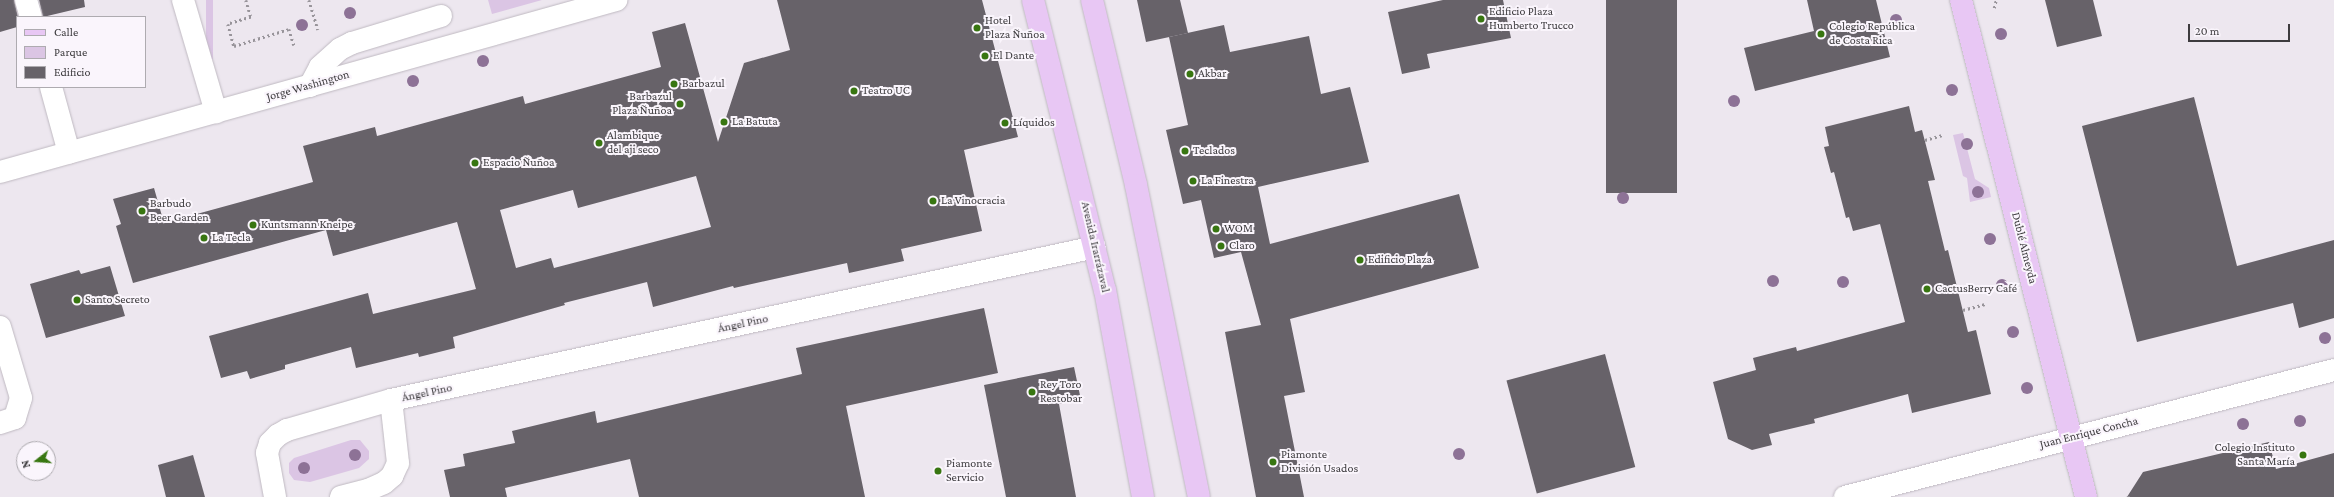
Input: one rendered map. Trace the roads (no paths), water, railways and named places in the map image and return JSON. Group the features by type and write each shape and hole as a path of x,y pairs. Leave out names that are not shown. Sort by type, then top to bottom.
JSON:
{"main road":[{"name":"Avenida Irarrázaval","path":"1033,0 1095,247 1119,358 1143,497"},
{"path":"1092,0 1140,206 1198,497"},
{"name":"Dublé Almeyda","path":"1961,0 2086,497"}],"street":[{"path":"26,0 31,16"},
{"path":"184,0 216,112"},
{"name":"Jorge Washington","path":"0,172 616,0"},
{"path":"310,86 320,67 340,49 352,43 441,16"},
{"path":"51,88 69,153"},
{"name":"Ángel Pino","path":"275,497 267,453 270,443 278,435 391,400 1095,247"},
{"path":"0,327 20,398 15,418 0,423"},
{"name":"Juan Enrique Concha","path":"1845,497 2334,370"},
{"name":"Ángel Pino","path":"341,497 368,490 384,483 392,476 398,462 391,400"}],"place":[{"name":"Edificio Plaza Humberto Trucco","path":"1481,19"},
{"name":"Hotel Plaza Ñuñoa","path":"977,28"},
{"name":"Colegio República de Costa Rica","path":"1821,34"},
{"name":"El Dante","path":"985,56"},
{"name":"Akbar","path":"1190,74"},
{"name":"Barbazul","path":"674,84"},
{"name":"Teatro UC","path":"854,91"},
{"name":"Barbazul Plaza Ñuñoa","path":"680,104"},
{"name":"La Batuta","path":"724,122"},
{"name":"Líquidos","path":"1005,123"},
{"name":"Alambique del aji seco","path":"599,143"},
{"name":"Teclados","path":"1185,151"},
{"name":"Espacio Ñuñoa","path":"475,163"},
{"name":"La Finestra","path":"1193,181"},
{"name":"La Vinocracia","path":"933,201"},
{"name":"Barbudo Beer Garden","path":"142,211"},
{"name":"Kuntsmann Kneipe","path":"253,225"},
{"name":"WOM","path":"1216,229"},
{"name":"La Tecla","path":"204,238"},
{"name":"Claro","path":"1221,246"},
{"name":"Edificio Plaza","path":"1360,260"},
{"name":"CactusBerry Café","path":"1927,289"},
{"name":"Santo Secreto","path":"77,300"},
{"name":"Rey Toro Restobar","path":"1032,392"},
{"name":"Colegio Instituto Santa María","path":"2303,455"},
{"name":"Piamonte División Usados","path":"1273,462"},
{"name":"Piamonte Servicio","path":"938,471"}]}
